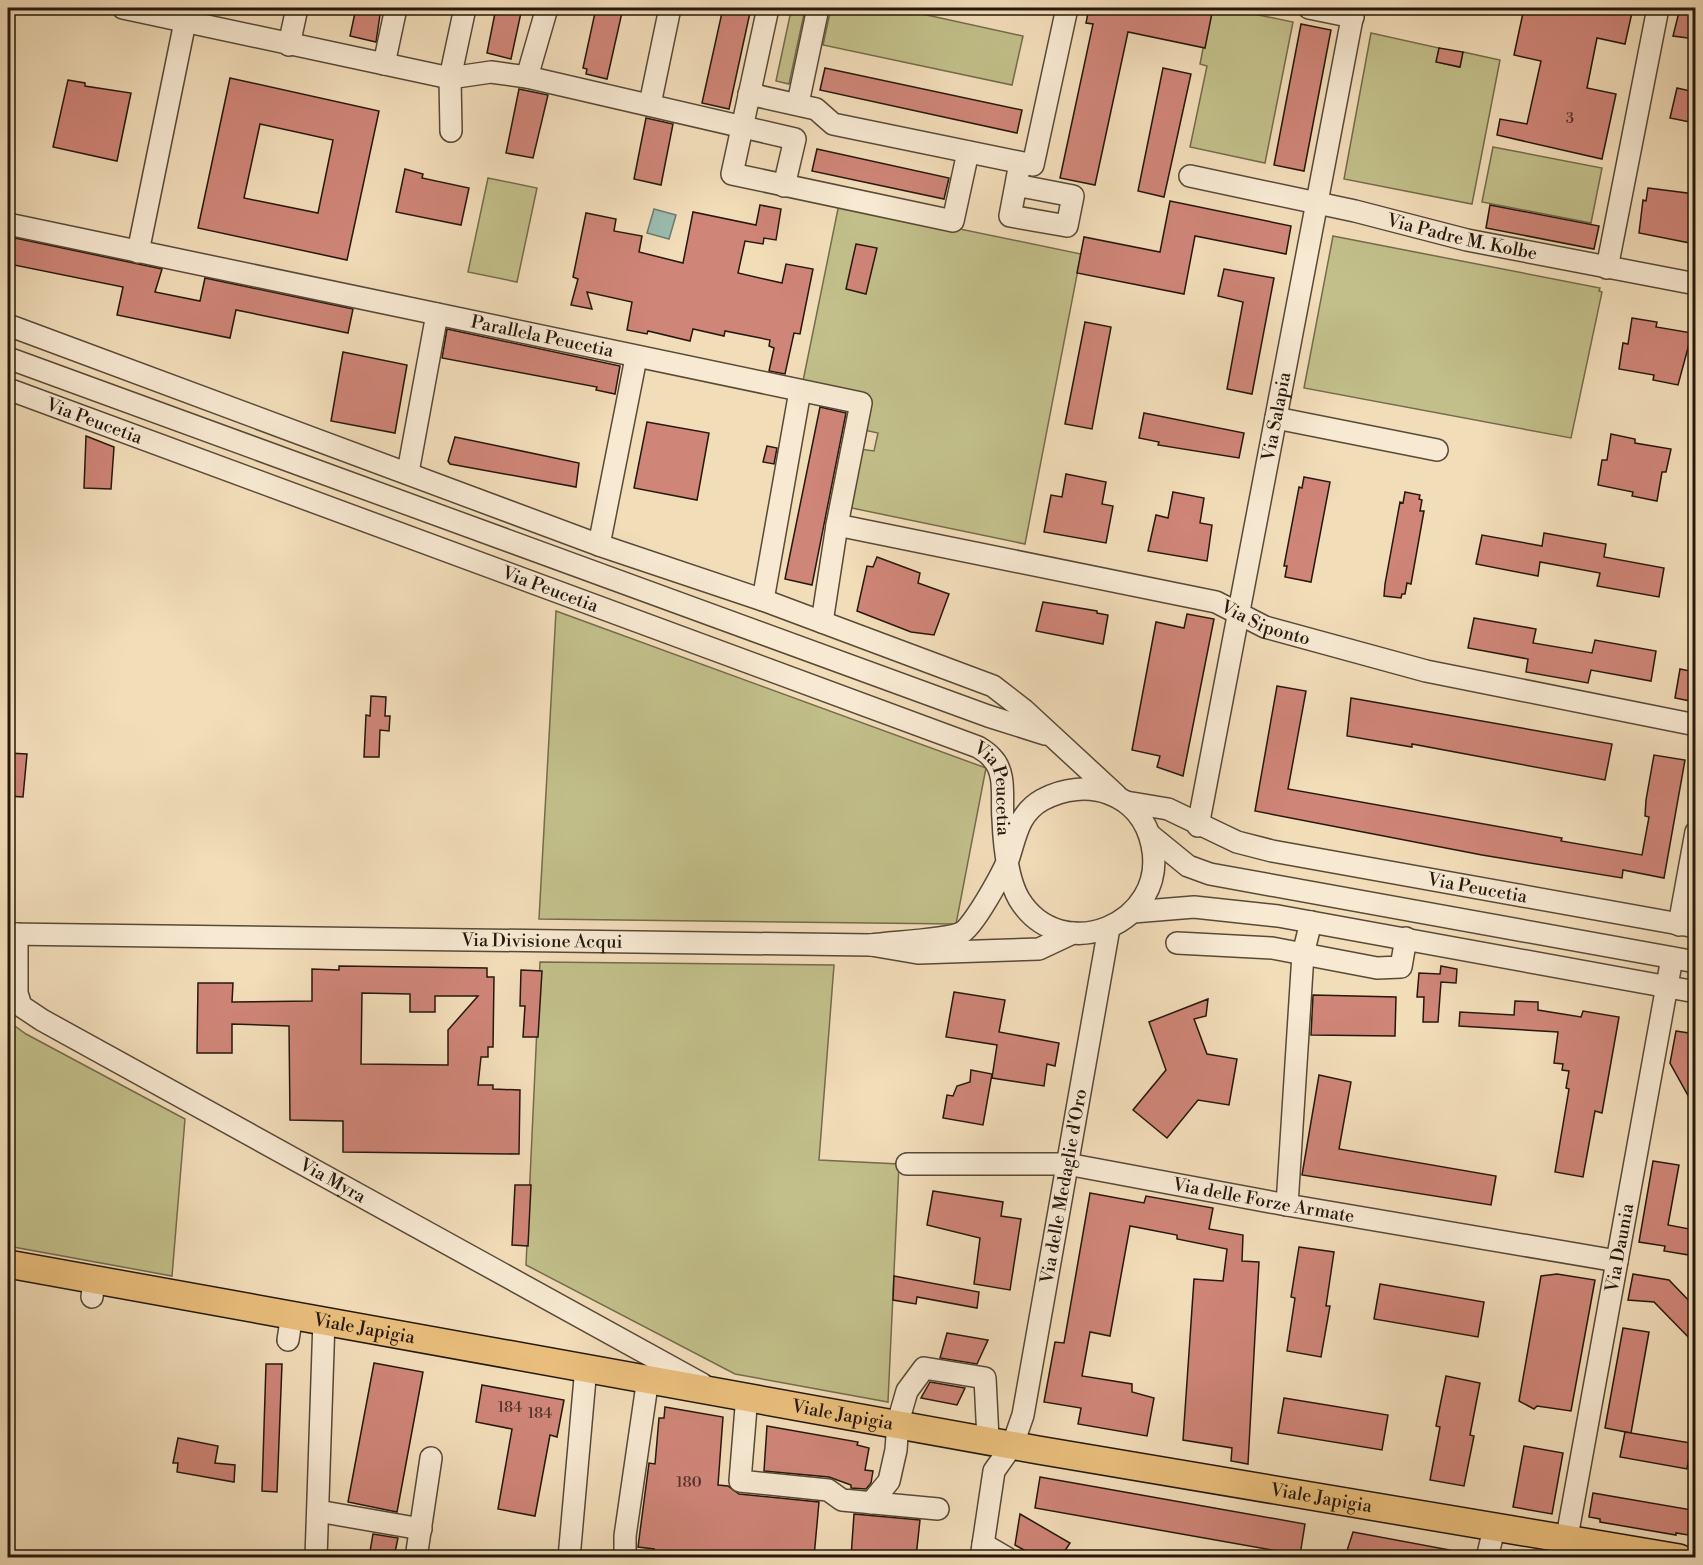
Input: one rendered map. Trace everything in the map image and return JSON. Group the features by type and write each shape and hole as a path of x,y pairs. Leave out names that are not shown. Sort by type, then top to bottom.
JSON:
{"main road":[{"name":"Viale Japigia","path":"14,1271 290,1327 324,1320 1000,1442 1679,1557"}],"street":[{"path":"123,8 194,18 289,45 450,78 491,72 527,77 795,139 784,186"},
{"path":"289,45 297,8"},
{"path":"384,64 396,8"},
{"path":"451,131 450,78 465,8"},
{"path":"527,77 547,8"},
{"path":"650,104 670,8"},
{"path":"768,8 732,174 953,221 968,152"},
{"path":"798,103 818,8"},
{"path":"749,94 798,103 816,109 832,124 1033,165 1067,8"},
{"path":"1309,8 1353,12"},
{"path":"1608,268 1658,8"},
{"name":"Via Salapia","path":"1198,826 1353,12"},
{"path":"138,252 194,18"},
{"path":"1016,185 1020,163"},
{"name":"Via Padre M. Kolbe","path":"1190,176 1317,203 1467,240 1695,284"},
{"name":"Parallela Peucetia","path":"8,224 636,358 861,403 837,525 822,622"},
{"path":"408,472 437,315"},
{"name":"Via Peucetia","path":"8,325 599,545 763,600 993,686 1140,817 1150,835 1155,855 1153,876 1146,896 1133,912 1109,928 1092,933 1073,933 1052,927 1034,916 1020,899 1011,879 1003,820 1000,774 994,759 978,747 8,389"},
{"name":"Via Peucetia","path":"8,358 988,716 1051,736"},
{"path":"599,545 636,358"},
{"path":"763,600 800,391"},
{"path":"1276,418 1437,450"},
{"path":"232,441 283,429"},
{"name":"Via Siponto","path":"837,525 1216,602 1265,627 1426,671 1695,725"},
{"name":"Via Peucetia","path":"871,945 961,933 974,923 1009,858 1013,837 1023,818 1038,803 1056,792 1077,788 1168,809 1198,826 1237,842 1272,851 1687,926"},
{"path":"1687,926 1695,832"},
{"path":"1150,835 1188,866 1210,874 1695,962"},
{"name":"Via Peucetia","path":"1133,912 1194,907 1278,916 1695,992"},
{"path":"1272,948 1278,916"},
{"path":"1287,1205 1302,954 1311,922"},
{"name":"Via delle Medaglie d'Oro","path":"982,1551 1000,1442 1023,1415 1109,928"},
{"name":"Via Divisione Acqui","path":"12,934 871,945 918,953 1038,949 1073,933"},
{"name":"Via Myra","path":"12,934 17,993 21,1006 42,1020 711,1389"},
{"path":"1177,943 1272,948 1377,968 1401,967 1406,938"},
{"name":"Via Daunia","path":"1567,1537 1672,958"},
{"name":"Via delle Forze Armate","path":"907,1164 1067,1164 1287,1205 1617,1261"},
{"path":"316,1557 324,1320"},
{"path":"569,1557 586,1367"},
{"path":"871,1503 889,1481 896,1450 898,1422 907,1391 924,1368 985,1378 1000,1442"},
{"path":"625,1557 625,1536 648,1378"},
{"path":"747,1395 740,1481 828,1490 842,1500 938,1509"},
{"path":"416,1557 431,1458"},
{"path":"318,1511 421,1529"},
{"path":"1488,1557 1495,1525"},
{"path":"982,1551 1007,1557"}],"shaded area":[{"path":"831,8 895,8 1023,36 1012,85 823,45"},
{"path":"1211,8 1224,8 1293,22 1265,163 1190,147 1207,66 1200,64"},
{"path":"791,11 804,14 789,84 776,81"},
{"path":"1371,33 1439,48 1437,62 1459,67 1463,52 1500,60 1472,204 1344,179"},
{"path":"1493,147 1602,168 1591,223 1482,202"},
{"path":"488,178 537,188 517,282 468,272"},
{"path":"839,204 1081,254 1025,544 847,507 860,449 874,451 878,433 864,430 870,401 803,381"},
{"path":"654,209 676,215 669,239 647,233"},
{"path":"1333,236 1600,288 1599,291 1602,292 1571,438 1304,388"},
{"path":"556,611 986,768 956,924 539,919"},
{"path":"540,962 834,965 819,1160 899,1164 888,1402 735,1374 526,1265"},
{"path":"8,1021 26,1034 185,1119 172,1276 8,1246"}],"building":[{"path":"356,8 381,8 376,42 350,36"},
{"path":"496,8 522,8 511,59 487,53"},
{"path":"596,8 623,8 607,79 586,74 587,69 583,68"},
{"path":"723,8 751,8 729,109 702,103"},
{"path":"1089,8 1184,8 1212,13 1205,48 1128,32 1095,185 1060,178 1093,24 1086,23"},
{"path":"1524,8 1633,8 1625,44 1597,38 1587,88 1616,94 1602,159 1497,135 1500,119 1527,124 1541,61 1514,55"},
{"path":"1680,8 1695,8 1695,39 1673,36"},
{"path":"1301,24 1331,30 1304,171 1274,165"},
{"path":"1439,48 1463,52 1460,67 1436,62"},
{"path":"825,68 1022,110 1017,133 820,90"},
{"path":"1163,68 1191,74 1164,197 1138,191"},
{"path":"230,78 379,111 347,260 198,228","holes":["260,124 333,140 318,213 244,198"]},
{"path":"68,80 85,83 85,86 131,93 117,161 53,147"},
{"path":"1677,88 1695,92 1695,123 1670,118"},
{"path":"519,89 548,95 533,158 506,153"},
{"path":"646,118 673,124 661,185 634,179"},
{"path":"817,149 949,178 944,199 812,171"},
{"path":"405,169 423,174 422,178 469,188 461,225 396,212"},
{"path":"1648,188 1695,194 1695,244 1639,233 1643,200 1646,201"},
{"path":"1170,201 1291,226 1286,254 1195,236 1184,294 1077,273 1084,237 1160,252"},
{"path":"760,205 781,209 776,240 764,238 763,244 745,241 738,273 782,283 786,264 813,269 800,334 794,333 785,374 769,371 774,348 769,346 770,340 725,331 724,336 693,329 690,341 648,331 647,334 627,330 632,302 587,292 592,309 571,305 578,279 573,277 586,213 616,219 614,231 642,236 639,252 683,263 693,212 756,225"},
{"path":"1490,205 1599,226 1594,249 1486,228"},
{"path":"15,238 162,269 155,292 200,301 205,278 353,309 348,333 236,310 230,338 117,315 123,287 9,264"},
{"path":"856,244 877,248 866,294 846,289"},
{"path":"1224,269 1274,278 1252,394 1227,389 1243,302 1218,296"},
{"path":"1632,318 1657,322 1656,327 1692,333 1678,385 1653,380 1654,375 1619,369 1623,343 1628,344"},
{"path":"1085,322 1111,327 1092,429 1065,424"},
{"path":"447,329 620,366 615,394 596,390 597,387 442,358"},
{"path":"343,352 407,365 395,433 331,421"},
{"path":"820,407 846,413 812,585 785,579"},
{"path":"1144,413 1244,433 1239,458 1158,445 1159,442 1139,438"},
{"path":"647,422 709,433 697,500 634,488"},
{"path":"1611,434 1635,439 1635,443 1671,449 1666,472 1662,472 1657,501 1632,496 1633,492 1598,485 1602,460 1607,460"},
{"path":"86,436 114,447 111,489 84,488"},
{"path":"455,437 579,463 576,487 450,464 448,461"},
{"path":"767,446 777,448 774,464 763,462"},
{"path":"1066,474 1106,482 1102,504 1113,506 1106,543 1044,532 1051,495 1062,497"},
{"path":"1304,477 1330,482 1311,582 1285,577 1287,566 1284,566 1299,487 1302,488"},
{"path":"1173,492 1204,498 1200,523 1212,525 1207,561 1148,551 1156,515 1168,518"},
{"path":"1405,492 1420,495 1419,499 1422,500 1420,511 1424,511 1411,584 1407,583 1405,594 1402,594 1401,598 1384,596 1400,502 1403,503"},
{"path":"1544,533 1606,544 1604,557 1664,568 1659,597 1597,586 1600,573 1540,562 1538,576 1476,564 1482,535 1542,546"},
{"path":"877,557 920,573 918,583 949,594 934,635 911,632 857,611 867,566 873,567"},
{"path":"1043,602 1108,615 1103,644 1036,631"},
{"path":"1187,614 1214,619 1183,776 1157,767 1160,756 1132,750 1156,622 1184,628"},
{"path":"1474,618 1536,629 1533,643 1592,653 1595,640 1656,651 1651,681 1591,670 1588,683 1526,672 1528,659 1468,648"},
{"path":"1680,669 1695,672 1695,702 1675,698"},
{"path":"1277,686 1306,691 1288,789 1562,838 1561,841 1642,855 1649,817 1645,816 1646,800 1654,755 1685,760 1664,878 1623,870 1622,878 1482,855 1255,811"},
{"path":"371,696 386,697 385,716 390,716 389,731 380,730 379,757 364,757 366,715 370,716"},
{"path":"1351,698 1612,744 1605,780 1412,744 1412,747 1347,736"},
{"path":"8,753 27,754 23,797 8,796"},
{"path":"339,966 487,968 487,977 494,977 493,1047 488,1047 488,1057 481,1057 478,1085 493,1085 493,1089 520,1090 519,1154 343,1152 343,1121 290,1120 289,1026 232,1024 232,1053 197,1053 198,983 233,983 232,1002 312,1001 312,969 339,970","holes":["362,993 410,994 410,1012 435,1012 435,996 478,996 448,1030 448,1065 361,1064"]},
{"path":"1441,966 1457,969 1456,983 1441,982 1438,1022 1423,1022 1424,997 1417,997 1419,973 1440,974"},
{"path":"521,970 542,971 538,1037 523,1037 525,1006 520,1006"},
{"path":"954,992 1005,1000 999,1032 1059,1043 1055,1066 1047,1064 1044,1086 992,1078 997,1045 946,1037"},
{"path":"1313,995 1396,997 1395,1036 1311,1035"},
{"path":"1208,999 1206,1016 1194,1019 1207,1054 1237,1059 1229,1105 1198,1100 1167,1138 1133,1110 1166,1070 1149,1022"},
{"path":"1515,1001 1538,1002 1538,1010 1581,1017 1583,1011 1619,1017 1602,1113 1595,1111 1583,1177 1555,1172 1569,1089 1566,1088 1569,1071 1562,1070 1563,1064 1554,1063 1558,1032 1459,1026 1460,1012 1514,1015"},
{"path":"1676,1031 1695,1034 1695,1108 1670,1063"},
{"path":"971,1070 992,1074 983,1125 943,1118 947,1095 953,1096 957,1086 970,1082"},
{"path":"1319,1075 1351,1082 1339,1149 1496,1176 1491,1205 1302,1175"},
{"path":"1653,1161 1679,1165 1668,1225 1695,1230 1695,1256 1664,1251 1665,1246 1639,1242"},
{"path":"515,1185 531,1185 528,1246 512,1245"},
{"path":"933,1191 1003,1202 1001,1216 1021,1219 1010,1290 974,1284 980,1238 927,1225"},
{"path":"1090,1193 1144,1203 1146,1196 1213,1208 1209,1229 1243,1235 1242,1261 1259,1262 1248,1464 1231,1461 1232,1448 1183,1440 1194,1279 1223,1281 1227,1249 1177,1239 1177,1235 1130,1226 1110,1336 1090,1332 1082,1376 1132,1384 1132,1392 1154,1398 1147,1436 1078,1424 1081,1408 1044,1402 1055,1342 1064,1343"},
{"path":"1299,1247 1334,1252 1326,1306 1330,1306 1321,1357 1287,1351 1295,1298 1291,1297"},
{"path":"1557,1274 1595,1280 1571,1411 1537,1406 1534,1409 1519,1401 1541,1276"},
{"path":"1633,1274 1669,1280 1695,1307 1695,1344 1654,1302 1628,1300"},
{"path":"894,1276 979,1292 977,1308 917,1297 916,1304 893,1300"},
{"path":"1380,1284 1484,1302 1478,1337 1374,1319"},
{"path":"1623,1328 1649,1332 1631,1433 1605,1428"},
{"path":"947,1333 988,1340 977,1364 940,1358"},
{"path":"374,1363 423,1372 397,1512 348,1502"},
{"path":"266,1364 282,1364 277,1492 262,1491"},
{"path":"1446,1376 1480,1383 1470,1435 1474,1436 1464,1486 1430,1480 1440,1427 1436,1426"},
{"path":"930,1382 965,1388 957,1405 921,1398"},
{"path":"482,1385 564,1400 557,1437 550,1435 535,1516 498,1509 512,1429 476,1422"},
{"path":"1284,1398 1388,1415 1382,1450 1278,1433"},
{"path":"665,1407 723,1417 718,1485 728,1486 739,1494 819,1502 814,1557 653,1557 654,1549 638,1547 649,1463 655,1464 659,1418 664,1418"},
{"path":"767,1426 858,1442 857,1445 869,1448 865,1470 873,1471 871,1483 866,1489 851,1488 851,1485 829,1477 764,1471"},
{"path":"1625,1432 1691,1443 1687,1469 1620,1457"},
{"path":"178,1438 218,1446 215,1463 235,1465 234,1482 177,1472 178,1463 173,1463"},
{"path":"1524,1446 1563,1453 1552,1514 1513,1507"},
{"path":"1040,1477 1305,1524 1300,1555 1035,1508"},
{"path":"1593,1493 1692,1510 1688,1535 1600,1522 1600,1519 1589,1517"},
{"path":"854,1514 920,1520 916,1557 851,1557"},
{"path":"1020,1514 1070,1543 1061,1557 1037,1557 1015,1545"},
{"path":"1353,1532 1450,1550 1449,1557 1345,1557"},
{"path":"373,1534 398,1538 394,1557 369,1557"}]}
